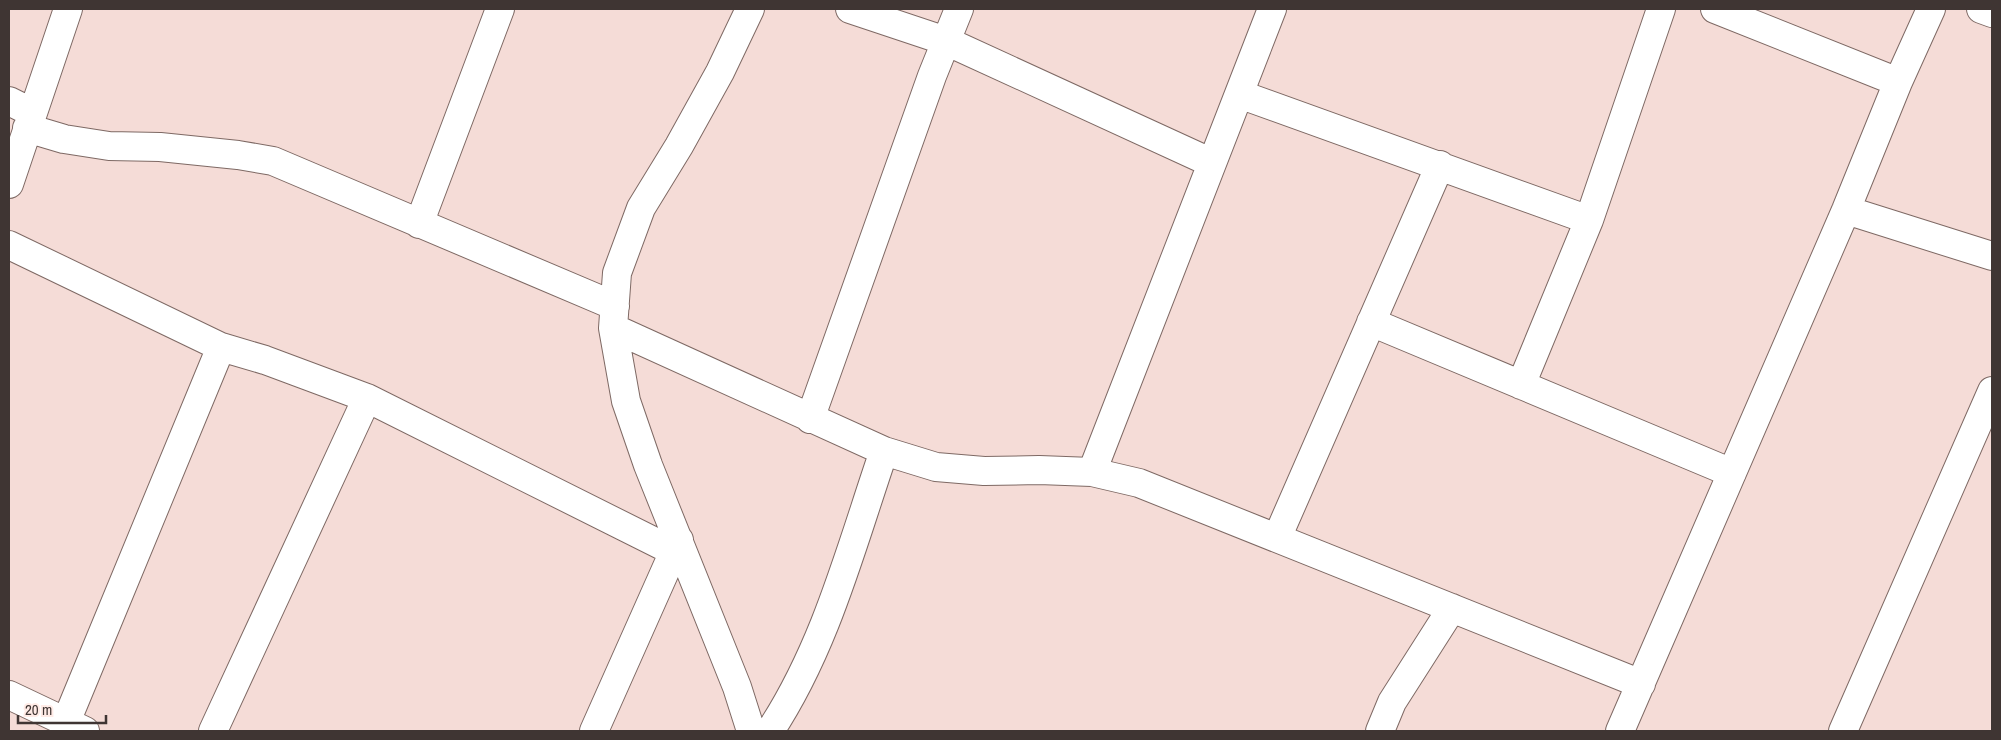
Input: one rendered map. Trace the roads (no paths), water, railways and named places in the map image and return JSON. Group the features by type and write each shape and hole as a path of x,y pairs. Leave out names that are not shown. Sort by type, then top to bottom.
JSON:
{"street":[{"path":"9,184 23,114 68,9"},
{"path":"420,224 500,9"},
{"path":"750,9 720,72 679,146 640,208 617,273 614,317 626,401 676,546 737,687 751,731"},
{"path":"850,9 946,41 1212,163"},
{"path":"810,419 959,9"},
{"path":"1092,472 1272,9"},
{"path":"1521,384 1589,220 1661,9"},
{"path":"1715,9 1898,82"},
{"path":"1620,731 1931,9"},
{"path":"1981,9 1992,13"},
{"path":"1239,94 1589,220"},
{"path":"23,114 64,138 109,146 160,147 238,154 273,162 420,224 614,317 810,419 884,451 936,467 984,471 1039,470 1092,472 1139,483 1641,684"},
{"path":"1277,538 1440,165"},
{"path":"1846,210 1992,256"},
{"path":"9,245 221,347 265,360 367,398 676,546"},
{"path":"1371,322 1732,473"},
{"path":"9,695 75,727 221,347"},
{"path":"1843,731 1992,391"},
{"path":"213,731 367,398"},
{"path":"770,731 790,700 814,651 840,585 884,451"},
{"path":"594,731 676,546"},
{"path":"1380,731 1392,702 1452,608"}]}
